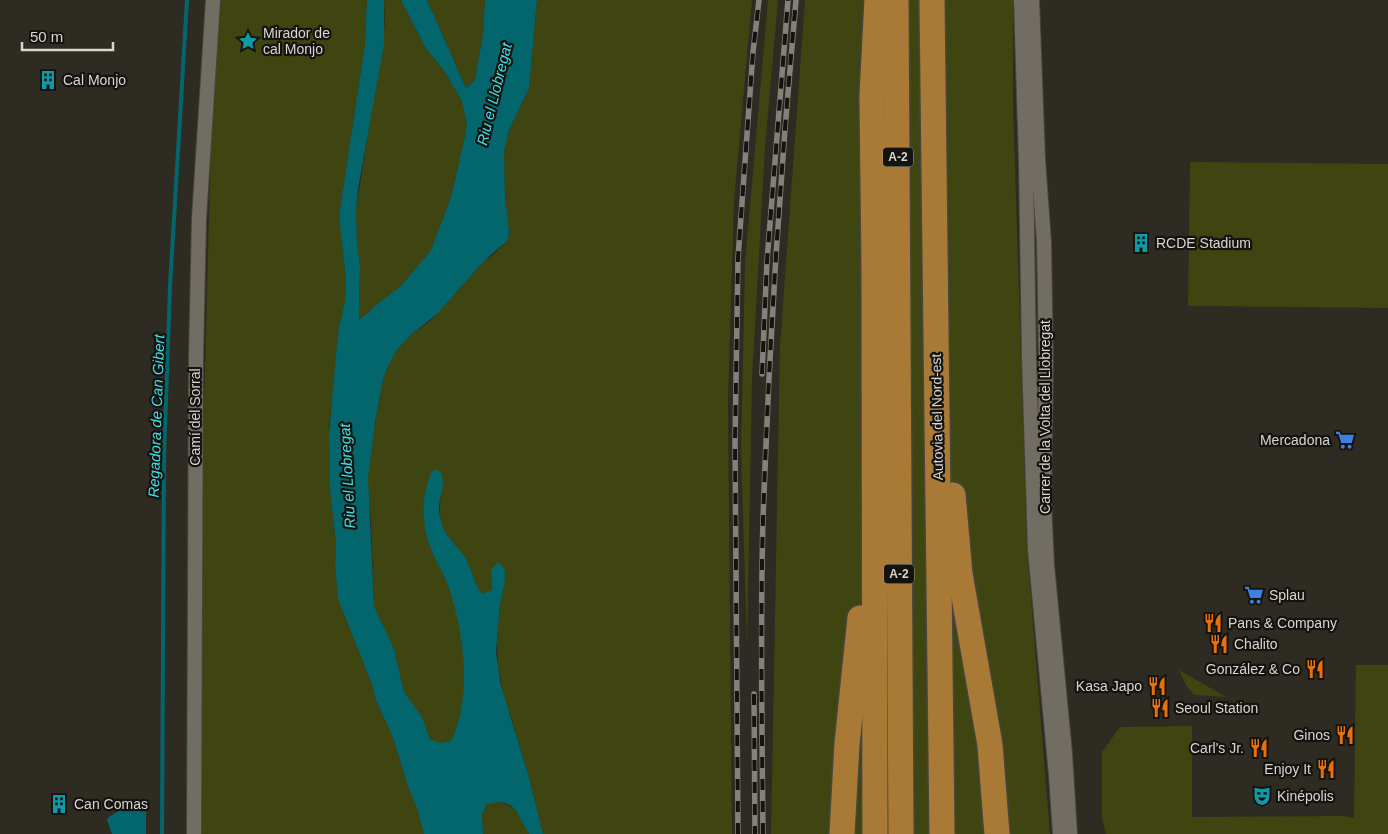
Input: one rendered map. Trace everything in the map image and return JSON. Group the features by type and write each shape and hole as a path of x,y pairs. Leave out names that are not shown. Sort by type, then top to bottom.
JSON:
{"highway":[{"path":"875,834 872,96 877,0"},
{"name":"A-2","path":"896,0 901,834"},
{"name":"Autovia del Nord-est","path":"932,0 942,834"},
{"path":"935,214 950,464 960,574 990,745 997,834"},
{"path":"842,834 847,744 874,494"}],"street":[{"name":"Camí del Sorral","path":"194,834 196,357 199,218 214,0"},
{"name":"Carrer de la Volta del Llobregat","path":"1021,0 1035,550 1060,834"},
{"name":"Carrer de la Volta del Llobregat","path":"1032,0 1044,260 1046,362 1044,502 1047,565 1065,752 1070,834"}],"green space":[{"path":"221,0 367,0 365,44 339,216 346,279 345,300 338,333 334,390 329,424 330,489 336,543 335,565 338,599 373,687 375,698 394,740 424,834 202,834 201,528 212,100"},
{"path":"384,0 401,0 425,47 445,72 462,101 467,125 451,197 431,250 401,286 367,314 358,319 360,266 356,211 385,22"},
{"path":"427,0 485,0 483,34 475,80 466,88"},
{"path":"537,0 752,0 734,201 728,402 732,834 543,834 528,774 504,698 498,665 497,639 500,605 505,581 491,569 492,590 482,595 465,559 445,534 440,511 443,487 432,471 424,503 425,524 430,545 445,577 458,618 464,660 462,703 458,723 451,741 440,743 430,739 422,717 404,692 394,649 374,606 368,466 383,379 396,351 412,334 430,321 484,261 508,240 504,152 509,130 529,88"},
{"path":"768,0 778,0 765,147 752,379 747,645 741,449 745,264"},
{"path":"805,0 1013,0 1013,103 1027,549 1050,834 771,834 780,346"},
{"path":"1190,162 1388,164 1388,308 1188,306"},
{"path":"1356,665 1388,665 1388,834 1106,834 1102,818 1102,752 1120,727 1192,726 1192,817 1342,816 1354,818"},
{"path":"1179,670 1226,697 1194,695 1187,687"},
{"path":"496,802 509,805 514,809 529,834 483,834 482,815 486,805"}],"water":[{"name":"Riu el Llobregat","path":"367,0 384,0 384,44 358,189 356,211 360,266 359,319 401,286 431,250 451,197 467,125 462,101 445,72 425,47 401,0 427,0 466,88 475,80 483,34 485,0 537,0 529,88 509,130 504,152 508,240 484,261 438,313 412,334 396,351 383,379 368,477 374,606 394,649 404,692 422,717 430,739 440,743 451,741 458,723 464,683 462,641 453,601 434,556 424,524 425,492 432,471 438,470 443,479 439,505 442,526 467,561 482,594 492,590 491,569 499,562 505,570 496,653 501,686 528,774 543,834 529,834 514,808 503,802 486,805 482,815 483,834 424,834 394,740 375,698 373,687 338,599 335,565 336,543 330,489 329,435 338,333 345,300 346,279 339,216 365,44"},
{"path":"138,799 146,803 146,834 112,834 107,820 109,817"}],"waterway":[{"name":"Regadora de Can Gibert","path":"162,834 164,457 170,286 187,0"}],"railway":[{"path":"738,834 735,442 738,258 753,52 759,0"},
{"path":"762,374 767,261 788,0"},
{"path":"763,834 762,598 765,454 780,195 796,0"},
{"path":"754,694 755,834"}],"place":[{"name":"Mirador de cal Monjo","path":"248,41"},
{"name":"Cal Monjo","path":"48,80"},
{"name":"RCDE Stadium","path":"1141,243"},
{"name":"Mercadona","path":"1345,440"},
{"name":"Splau","path":"1254,595"},
{"name":"Pans & Company","path":"1213,623"},
{"name":"Chalito","path":"1219,644"},
{"name":"González & Co","path":"1315,669"},
{"name":"Kasa Japo","path":"1157,686"},
{"name":"Seoul Station","path":"1160,708"},
{"name":"Ginos","path":"1345,735"},
{"name":"Carl's Jr.","path":"1259,748"},
{"name":"Enjoy It","path":"1326,769"},
{"name":"Kinépolis","path":"1262,796"},
{"name":"Can Comas","path":"59,804"}]}
